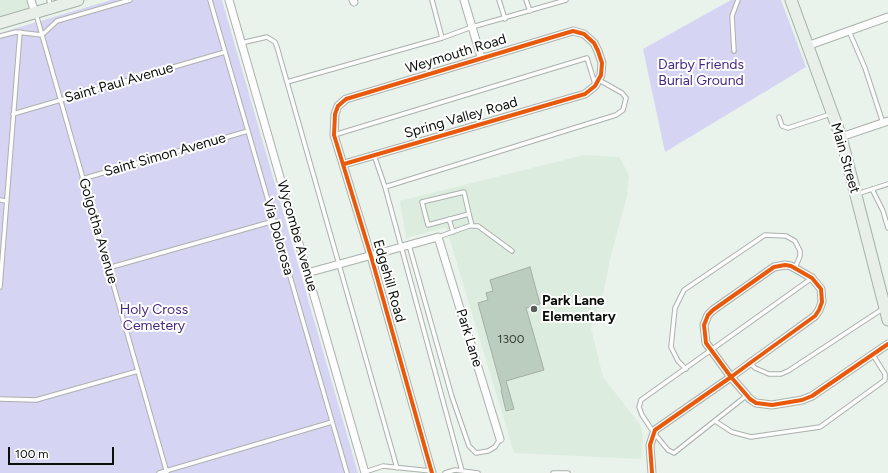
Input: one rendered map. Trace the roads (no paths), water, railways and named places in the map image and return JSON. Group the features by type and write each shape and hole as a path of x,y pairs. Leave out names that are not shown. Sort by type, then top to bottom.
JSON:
{"main road":[{"path":"0,23 35,13 50,4 78,0"},
{"name":"Main Street","path":"791,0 841,137 882,290 888,320"}],"street":[{"path":"32,0 35,13"},
{"name":"Wycombe Avenue","path":"229,0 364,472"},
{"path":"464,0 481,57"},
{"path":"807,46 888,17"},
{"name":"Weymouth Road","path":"346,99 481,57 572,31 584,34 596,47 602,70 597,83"},
{"name":"Spring Valley Road","path":"344,164 584,94 597,83"},
{"name":"Edgehill Road","path":"346,99 338,106 334,114 334,135 371,256 431,472"},
{"path":"841,137 886,122"},
{"path":"307,273 438,237"},
{"name":"Park Lane","path":"438,237 500,439"},
{"path":"652,473 650,445 654,433 730,377 815,316 820,306 822,296 818,284 812,278 795,268 785,265 774,267 713,310 706,319 704,330 706,343 730,377 746,396 756,403 765,405 802,400 821,390 888,344"}],"lane":[{"path":"0,36 20,32 42,34 57,21 130,0"},
{"name":"Via Dolorosa","path":"210,0 347,473"},
{"path":"432,0 442,38"},
{"path":"499,0 505,19"},
{"path":"526,0 530,11"},
{"path":"287,82 442,38 472,27 505,19 566,0"},
{"path":"734,51 732,16 738,0"},
{"name":"Golgotha Avenue","path":"35,13 167,472"},
{"path":"849,31 886,122"},
{"path":"0,287 20,32"},
{"path":"241,43 264,37 271,39 277,47 397,468"},
{"name":"Saint Paul Avenue","path":"13,114 225,52"},
{"path":"334,135 587,58 597,83 622,93 626,98 623,110 616,115 385,187"},
{"path":"779,117 782,126 788,128 832,114"},
{"name":"Saint Simon Avenue","path":"82,179 248,131"},
{"path":"374,155 385,187 400,247 462,471"},
{"path":"856,194 888,184"},
{"path":"872,189 883,211 888,228"},
{"path":"469,214 428,226 422,202 464,192 472,226"},
{"path":"0,200 7,200"},
{"path":"449,219 453,232"},
{"path":"108,268 274,221"},
{"path":"438,237 472,226 478,226 512,251"},
{"path":"686,369 678,361 671,347 675,308 684,290 755,240 765,235 786,236 795,241 800,251 795,268"},
{"path":"409,245 452,397 469,446 476,453 488,451 495,447 500,439"},
{"path":"746,396 674,453 668,450 654,433 642,415 640,403 641,400 712,351 812,278"},
{"path":"750,363 755,368 769,374 781,374 788,371 885,308"},
{"path":"715,421 732,432 751,437 820,427 885,380 886,374 873,354"},
{"path":"0,399 36,400 138,371"},
{"path":"158,473 167,472 332,422"},
{"path":"364,472 383,466 431,472"},
{"path":"445,473 455,470 478,473"},
{"path":"553,473 568,473"}],"place":[{"name":"Park Lane Elementary","path":"534,309"}],"park label":[{"name":"Darby Friends Burial Ground","path":"701,74"},
{"name":"Holy Cross Cemetery","path":"154,318"}]}
